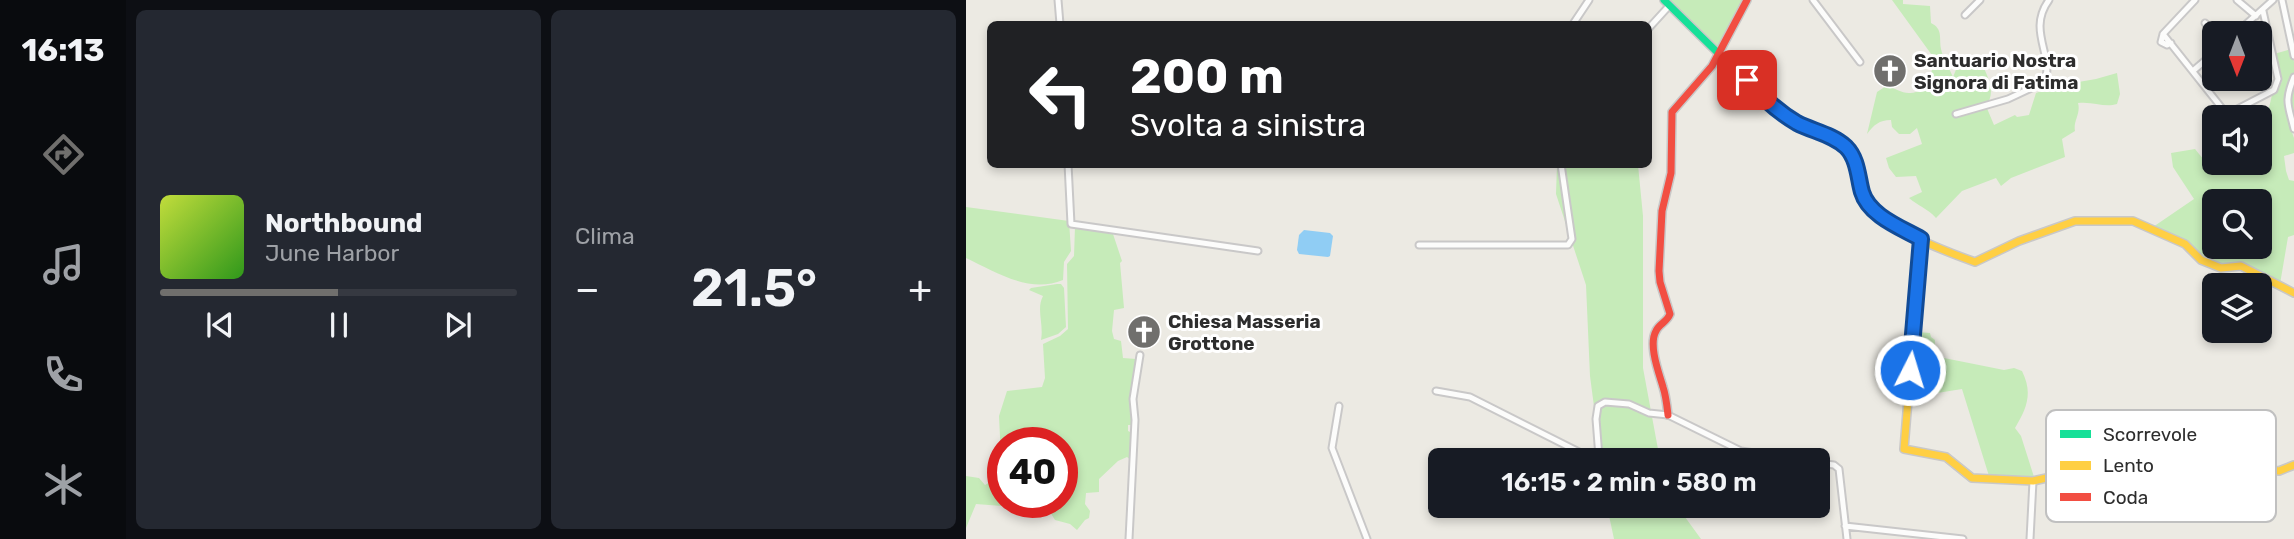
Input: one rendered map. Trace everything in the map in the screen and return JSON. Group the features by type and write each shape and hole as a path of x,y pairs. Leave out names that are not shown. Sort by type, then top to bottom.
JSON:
{"street":[{"path":"1058,0 1059,21"},
{"path":"1575,21 1589,0"},
{"path":"1664,415 1664,388 1656,368 1654,337 1656,330 1670,314 1659,271 1662,211 1671,173 1671,115 1712,66 1718,50 1747,0"},
{"path":"1813,0 1860,62"},
{"path":"1965,15 1980,0"},
{"path":"1956,114 2008,99 2044,82 2047,68 2039,36 2040,24 2049,0"},
{"path":"2195,0 2163,34 2219,105"},
{"path":"2237,0 2256,16"},
{"path":"2250,21 2273,0"},
{"path":"2282,0 2294,57"},
{"path":"1652,23 1666,3 1718,50 1761,96 1796,122 1827,135 1847,148 1859,171 1863,195 1881,216 1921,239 1975,262 2019,241 2075,220 2133,220 2185,244 2201,260 2221,268 2241,266 2294,293"},
{"path":"2245,105 2274,90 2278,79 2263,11"},
{"path":"2194,70 2202,64"},
{"path":"2294,77 2287,94 2287,103 2294,129"},
{"path":"1068,168 1070,224 1258,251"},
{"path":"1419,246 1568,244 1572,239 1562,168"},
{"path":"1921,239 1904,449 1946,457 1972,478 2033,481 2046,478"},
{"path":"1129,539 1135,420 1133,399 1140,355"},
{"path":"1436,391 1470,397 1572,448"},
{"path":"1598,448 1596,419 1600,403 1629,404 1664,415 1735,448"},
{"path":"1339,406 1332,448 1367,539"},
{"path":"1830,464 1839,469 1847,539"},
{"path":"2276,471 2294,465"},
{"path":"2030,539 2033,481"},
{"path":"1845,526 1963,539"}],"green space":[{"path":"1669,0 1746,0 1718,50 1668,3"},
{"path":"1892,0 1903,0 1903,4 1930,6 1931,23 1939,31 1942,52 1953,77 1962,55 1981,61 1990,83 1991,95 1986,106 1994,125 2015,115 2029,115 2036,93 2055,86 2117,73 2120,94 2117,104 2078,103 2075,131 2062,139 2065,157 2011,178 2001,186 1996,178 1962,191 1936,218 1909,198 1922,192 1916,176 1896,177 1886,158 1922,144 1917,128 1910,134 1899,134 1892,127 1891,120 1887,120 1877,124 1867,134 1877,92 1886,86 1906,93 1920,90 1928,81 1934,58"},
{"path":"2291,49 2294,62 2294,126 2290,127 2294,138 2294,153 2284,156 2289,180 2294,181 2294,235 2288,237 2280,284 2272,279 2272,273 2263,273 2243,266 2216,265 2206,259 2272,259 2272,189 2202,189 2202,257 2153,227 2194,199 2173,167 2171,153 2195,149 2202,158 2202,175 2272,175 2272,105 2270,105 2272,95 2282,81 2274,54"},
{"path":"1557,168 1638,168 1643,216 1643,368 1658,448 1599,448 1590,376 1586,285 1556,194"},
{"path":"966,207 1069,221 1071,251 1064,262 1063,280 1050,284 1025,283 966,258"},
{"path":"1075,227 1110,231 1113,234 1122,261 1124,308 1114,310 1112,331 1114,339 1121,341 1123,358 1136,359 1131,425 1128,425 1128,431 1133,438 1131,460 1127,457 1118,461 1099,479 1099,492 1086,493 1085,504 1090,511 1089,518 1077,530 1070,524 1054,518 1078,518 1078,427 1000,427 999,416 1007,391 1042,387 1045,378 1043,344 1068,329 1067,264 1074,256"},
{"path":"1057,284 1064,288 1066,327 1058,334 1041,340 1040,306 1043,296 1029,290"},
{"path":"1917,332 1930,333 1935,340 1934,356 2022,371 2028,393 2023,414 2015,428 2021,436 2034,477 1989,476 1962,389 1931,394 1911,402"},
{"path":"966,476 979,478 985,485 987,484 987,505 976,504 966,528"},
{"path":"1610,518 1686,518 1701,539 1614,539"}],"water":[{"path":"1304,230 1330,233 1333,236 1330,256 1299,254 1299,235"}],"traffic: fast":[{"path":"1664,0 1774,108 1796,123 1844,146 1852,156 1860,186"}],"traffic: slow":[{"path":"1860,186 1867,200 1892,224 1926,243 1975,262 2019,241 2075,221 2133,221 2185,244 2201,260 2221,268 2241,266 2294,293"},
{"path":"1921,239 1904,449 1946,457 1972,478 2033,481 2046,478"},
{"path":"2276,471 2294,465"}],"traffic: jam":[{"path":"1668,415 1653,344 1657,329 1670,314 1659,271 1662,211 1671,173 1672,112 1712,66 1747,0"}],"place":[{"name":"Santuario Nostra Signora di Fatima","path":"1890,71"},
{"name":"Chiesa Masseria Grottone","path":"1144,332"}],"route":[{"path":"1747,80 1761,96 1796,122 1827,135 1847,148 1859,171 1863,195 1881,216 1921,239 1910,370"}]}
